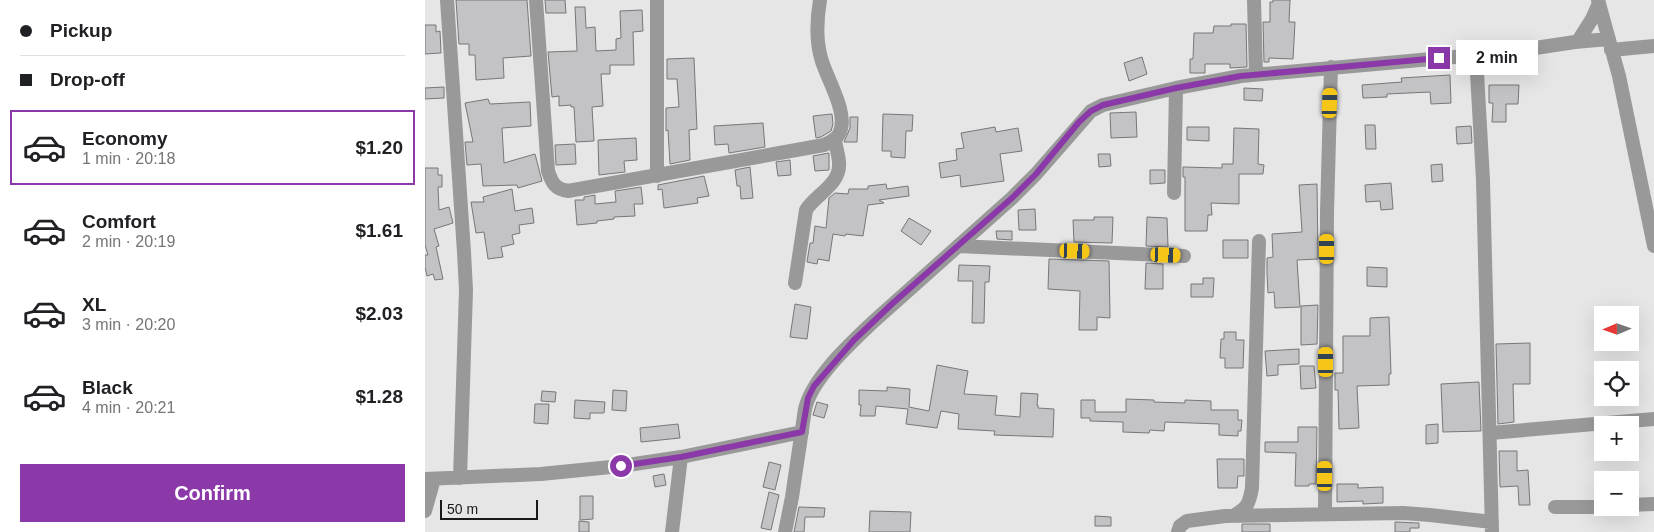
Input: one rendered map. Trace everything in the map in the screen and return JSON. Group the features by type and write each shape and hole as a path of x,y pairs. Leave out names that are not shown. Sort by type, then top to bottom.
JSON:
{"street":[{"path":"447,0 465,281 460,478"},
{"path":"536,0 548,171 555,188 568,191 824,145 835,140 840,134 841,111 820,56 818,14 820,0"},
{"path":"657,0 657,176"},
{"path":"1254,0 1256,74"},
{"path":"1578,42 1592,19 1599,2"},
{"path":"1599,2 1630,128 1654,246"},
{"path":"785,532 808,398 814,386 854,340 1030,180 1091,111 1103,105 1176,88 1256,74 1476,55 1578,42 1654,46"},
{"path":"1178,532 1180,526 1187,521 1233,516 1325,513 1429,514 1492,527 1483,180 1476,55"},
{"path":"1325,513 1327,212 1331,67"},
{"path":"1174,194 1176,88"},
{"path":"795,282 805,210 833,182 839,170 835,140"},
{"path":"1233,516 1245,510 1250,500 1252,488 1259,241"},
{"path":"958,246 1184,256"},
{"path":"1490,433 1654,419"},
{"path":"425,512 429,479 580,471 681,457 802,432"},
{"path":"672,532 681,457"},
{"path":"1639,505 1654,504"},
{"path":"1555,507 1594,507"}],"building":[{"path":"456,0 527,0 531,56 503,58 504,78 476,80 475,55 469,55 469,44 459,44"},
{"path":"545,0 565,0 566,13 546,13"},
{"path":"1273,0 1290,0 1289,22 1295,22 1293,59 1269,58 1269,62 1264,62 1263,22 1270,22 1270,2 1273,2"},
{"path":"575,7 585,7 586,28 595,27 596,51 616,50 616,39 621,38 620,11 642,10 643,31 633,32 634,65 610,65 610,74 601,74 603,106 592,107 594,141 576,142 574,107 571,107 571,105 559,106 559,96 552,97 548,52 577,51"},
{"path":"1231,24 1246,24 1247,67 1230,68 1230,64 1205,64 1205,73 1190,73 1190,59 1193,59 1194,33 1213,33 1214,26 1231,26"},
{"path":"425,25 436,25 436,32 440,31 441,53 425,54"},
{"path":"1142,57 1147,74 1129,81 1124,63"},
{"path":"694,58 697,129 689,130 690,160 670,164 668,130 666,131 666,108 679,107 677,79 667,79 667,59"},
{"path":"1450,75 1451,103 1431,104 1430,92 1387,94 1387,97 1363,98 1362,85 1402,82 1401,78"},
{"path":"1489,85 1519,85 1518,104 1506,104 1506,122 1492,122 1493,103 1489,103"},
{"path":"444,87 444,98 425,99 425,88"},
{"path":"1244,88 1263,89 1262,101 1244,100"},
{"path":"488,99 490,104 530,102 531,126 502,128 504,163 535,154 542,181 518,188 517,185 483,186 481,164 467,165 465,142 473,142 465,103"},
{"path":"1136,112 1137,137 1111,138 1110,113"},
{"path":"832,114 833,124 831,131 816,138 813,116"},
{"path":"883,114 913,115 912,131 906,131 905,158 891,157 891,151 882,151"},
{"path":"850,117 858,117 857,142 844,142 850,128"},
{"path":"763,123 765,147 729,153 728,144 715,145 714,126"},
{"path":"1365,125 1375,125 1376,149 1366,149"},
{"path":"1471,126 1472,143 1457,144 1456,127"},
{"path":"995,127 996,132 1018,128 1022,151 1000,154 1004,181 961,187 960,175 941,178 939,163 957,160 956,149 964,148 961,133"},
{"path":"1187,127 1209,127 1209,141 1187,140"},
{"path":"1234,128 1259,129 1258,164 1264,165 1263,174 1239,174 1239,204 1211,203 1212,215 1208,215 1207,231 1185,231 1185,177 1183,177 1183,167 1222,168 1222,164 1233,164"},
{"path":"636,138 637,160 624,161 625,172 599,175 598,140"},
{"path":"575,144 576,164 556,165 555,145"},
{"path":"829,153 829,170 815,171 813,156"},
{"path":"1098,154 1110,154 1111,166 1099,167"},
{"path":"790,160 791,175 778,176 776,162"},
{"path":"1442,164 1443,181 1432,182 1431,165"},
{"path":"750,167 753,198 741,199 740,186 737,186 735,170"},
{"path":"425,168 438,168 438,175 442,175 442,187 438,187 439,210 449,207 453,223 434,229 439,246 436,247 443,279 435,280 433,274 427,276 425,267 425,255 428,255 425,245"},
{"path":"1150,170 1165,170 1165,183 1150,184"},
{"path":"704,176 709,196 697,198 698,203 664,208 662,189 658,190 658,185"},
{"path":"1391,183 1393,209 1381,210 1380,201 1366,202 1365,185"},
{"path":"886,184 887,189 908,186 909,196 879,200 884,203 868,205 863,236 833,234 829,261 818,259 817,264 807,262 810,243 813,243 815,226 826,228 829,198 835,193 848,194 849,189 868,189 868,186"},
{"path":"1317,184 1318,259 1297,260 1300,307 1275,308 1274,292 1268,293 1267,274 1267,258 1273,257 1272,234 1302,232 1299,185"},
{"path":"641,187 643,204 634,204 635,216 614,217 614,219 597,221 597,223 577,225 575,200 584,200 584,197 595,195 595,204 616,202 615,191"},
{"path":"512,189 515,211 532,208 534,223 519,225 520,233 512,235 514,244 501,247 503,257 488,259 484,232 476,233 471,202 484,202 483,197"},
{"path":"1035,209 1036,230 1019,230 1018,210"},
{"path":"1094,217 1113,217 1112,243 1074,242 1073,220 1094,220"},
{"path":"1147,217 1167,218 1168,247 1146,246"},
{"path":"909,218 931,231 921,245 901,231"},
{"path":"996,231 1012,231 1012,240 997,239"},
{"path":"1223,240 1248,240 1248,258 1223,258"},
{"path":"1049,259 1109,261 1110,318 1097,317 1097,330 1079,330 1080,291 1048,289"},
{"path":"1146,263 1163,264 1163,289 1145,289"},
{"path":"959,265 990,266 989,282 985,282 984,323 972,323 973,281 958,281"},
{"path":"1367,267 1387,268 1387,287 1367,286"},
{"path":"1203,278 1214,278 1213,297 1191,297 1191,284 1203,284"},
{"path":"795,304 811,307 807,339 790,337"},
{"path":"1318,305 1317,344 1301,345 1301,306"},
{"path":"1389,317 1391,374 1389,374 1389,385 1357,386 1359,428 1339,429 1338,390 1335,390 1335,373 1343,373 1343,336 1370,336 1370,318"},
{"path":"1224,332 1236,332 1236,340 1244,340 1243,368 1225,368 1225,358 1220,358 1221,339 1224,339"},
{"path":"1530,343 1530,384 1513,384 1514,422 1498,424 1496,344"},
{"path":"1299,349 1299,364 1278,365 1278,375 1267,376 1265,351"},
{"path":"937,365 968,371 964,394 997,396 995,415 1020,417 1021,393 1038,394 1038,408 1054,409 1053,437 994,435 995,431 958,429 959,414 941,411 937,428 906,424 908,409 876,406 875,416 860,416 859,390 887,391 887,387 910,389 909,407 929,411"},
{"path":"1300,366 1314,366 1316,388 1301,389"},
{"path":"1479,382 1481,431 1443,432 1441,384"},
{"path":"613,390 627,391 626,411 612,410"},
{"path":"542,391 556,392 555,402 541,401"},
{"path":"1126,399 1185,403 1185,400 1211,401 1211,410 1238,410 1238,420 1242,420 1241,431 1238,431 1238,436 1219,435 1219,424 1165,422 1164,431 1150,430 1149,433 1123,432 1123,422 1090,421 1090,418 1081,418 1081,400 1095,400 1095,412 1126,412"},
{"path":"575,400 605,402 604,413 590,413 590,419 574,418"},
{"path":"817,402 828,405 824,418 813,415"},
{"path":"535,404 549,404 548,424 534,423"},
{"path":"678,424 680,438 641,442 640,428"},
{"path":"1438,424 1438,443 1426,444 1426,425"},
{"path":"1298,427 1317,427 1316,484 1309,484 1309,486 1295,486 1296,453 1265,452 1265,442 1298,442"},
{"path":"1499,451 1517,451 1517,471 1528,470 1530,505 1519,505 1518,486 1500,487"},
{"path":"1217,459 1244,459 1244,476 1238,476 1237,488 1218,488"},
{"path":"769,462 781,465 775,490 763,487"},
{"path":"664,474 666,485 655,487 653,476"},
{"path":"1337,484 1358,484 1358,488 1383,487 1383,503 1363,504 1363,501 1337,502"},
{"path":"769,492 779,495 771,530 761,528"},
{"path":"580,496 593,496 593,519 580,520"},
{"path":"799,507 825,508 824,517 805,517 804,532 794,532"},
{"path":"870,511 911,512 910,532 869,532"},
{"path":"1095,516 1111,517 1111,526 1095,526"},
{"path":"579,521 589,522 589,532 579,532"},
{"path":"1395,522 1419,523 1419,528 1410,528 1410,532 1395,532"},
{"path":"1242,524 1270,524 1270,532 1242,532"}],"route":[{"path":"621,466 681,457 802,432 805,409 814,386 854,340 1012,198 1036,174 1079,122 1091,111 1103,105 1176,88 1241,76 1439,58"}]}
